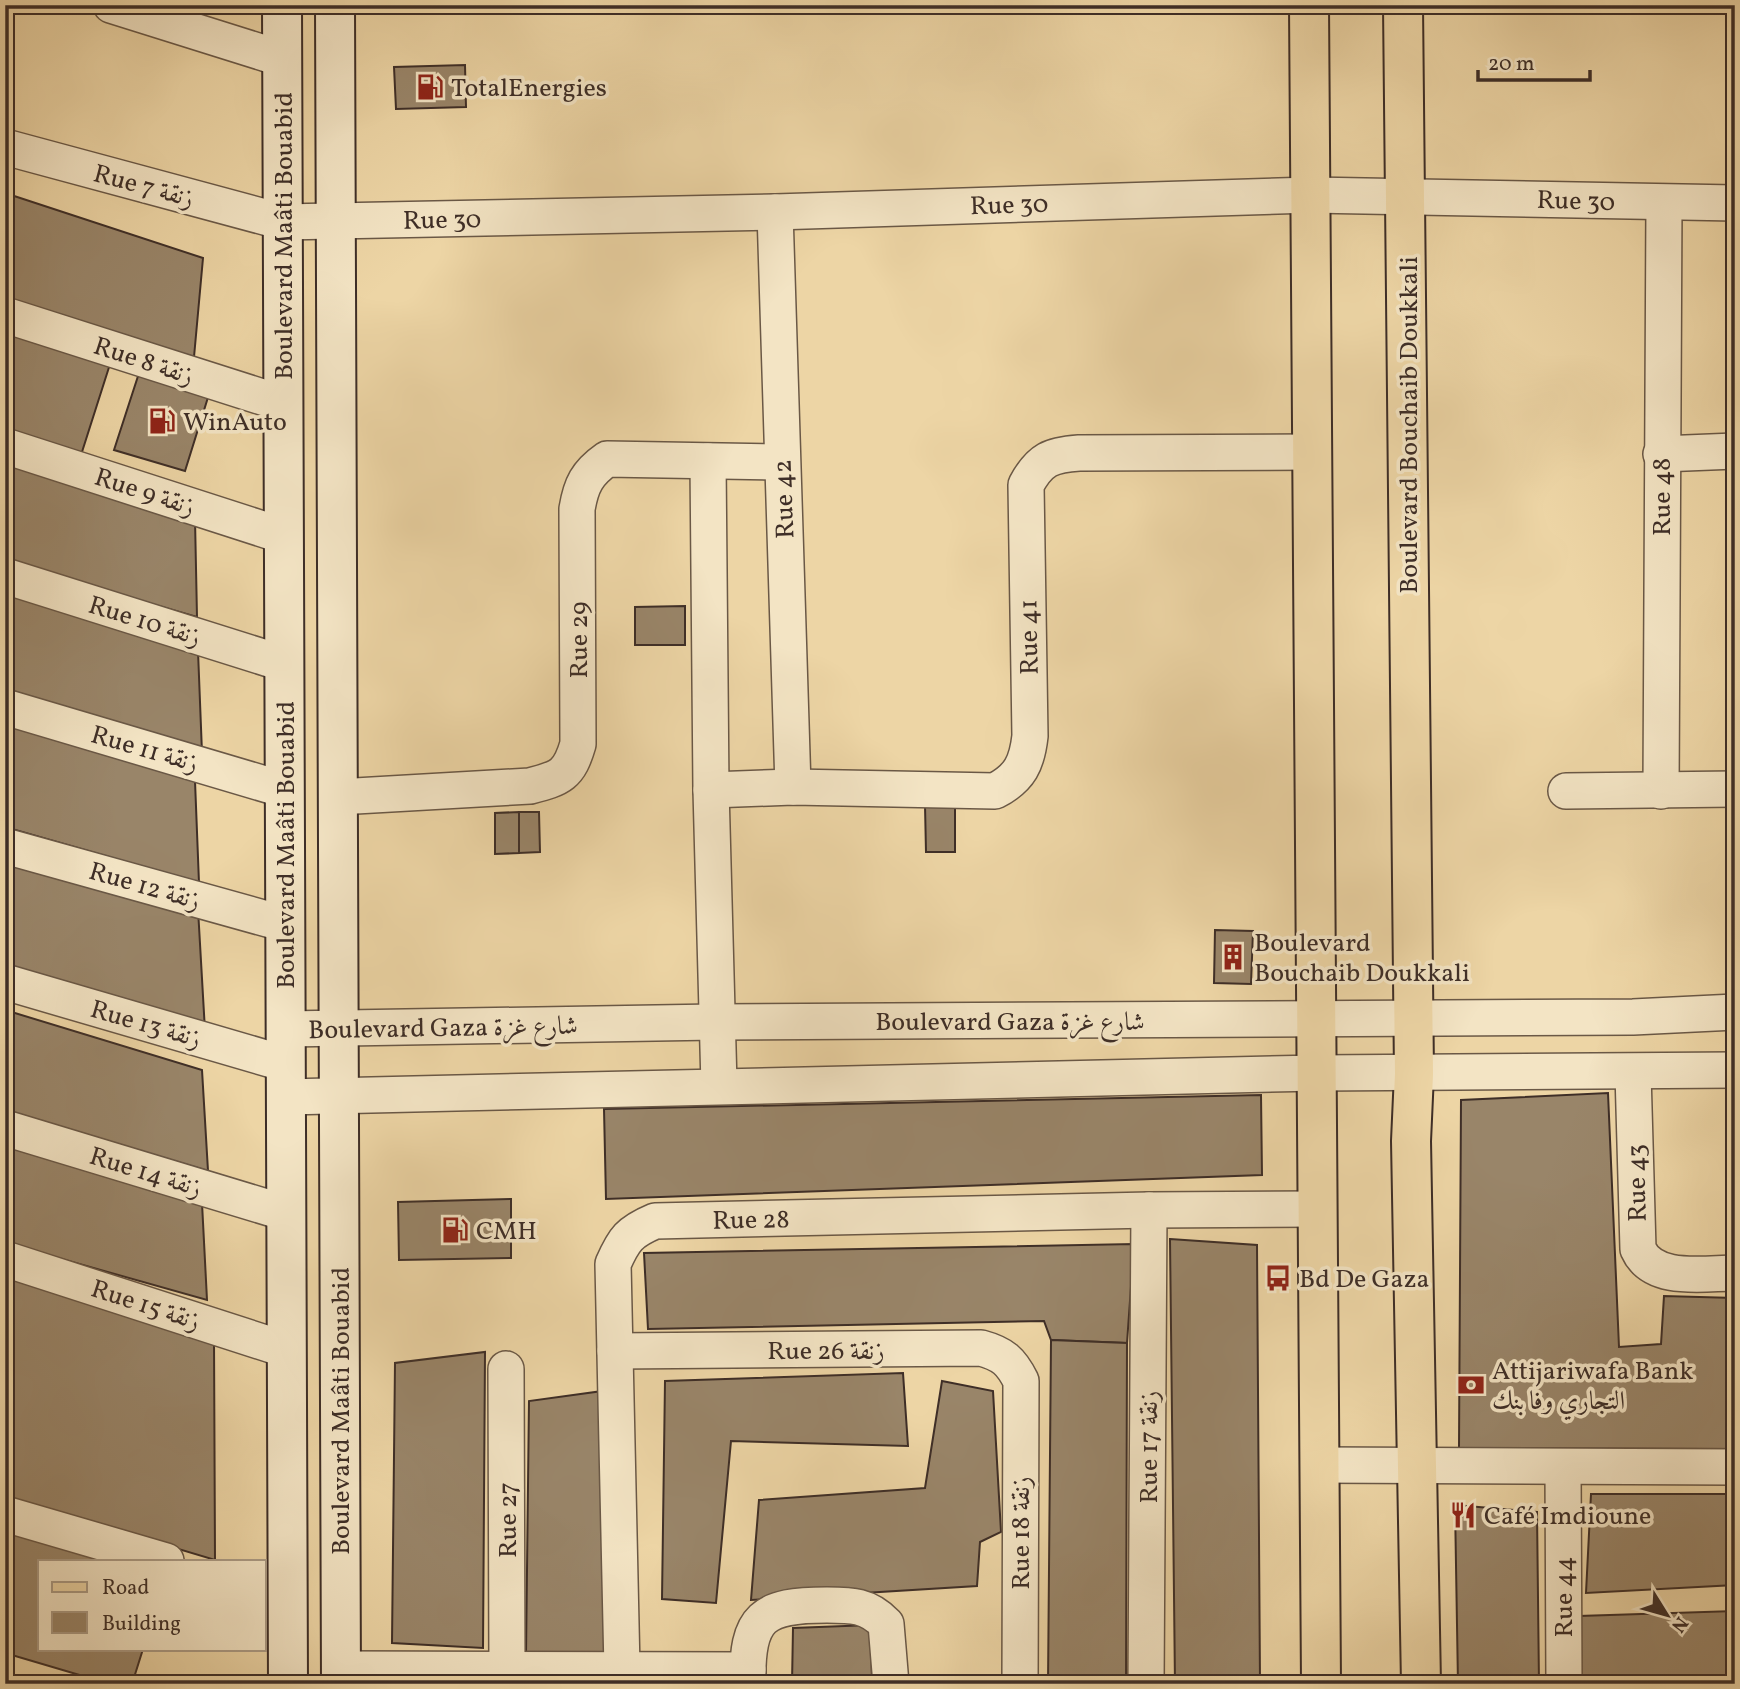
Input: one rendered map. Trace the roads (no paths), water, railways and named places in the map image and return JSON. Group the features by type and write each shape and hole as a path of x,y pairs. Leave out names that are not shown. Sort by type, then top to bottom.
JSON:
{"main road":[{"path":"1309,5 1319,1020 1316,1209 1321,1684"},
{"name":"Boulevard Bouchaib Doukkali","path":"1403,5 1414,1074 1411,1141 1421,1684"}],"street":[{"path":"111,5 283,59"},
{"name":"Boulevard Maâti Bouabid","path":"282,5 287,1350 276,1593 288,1684"},
{"name":"Boulevard Maâti Bouabid","path":"335,5 341,1676"},
{"name":"Rue 7 زنقة","path":"5,147 283,222"},
{"name":"Rue 30","path":"283,222 775,212 1311,194 1735,203"},
{"name":"Rue 48","path":"1661,791 1664,203"},
{"name":"Rue 42","path":"775,212 793,787"},
{"name":"Rue 8 زنقة","path":"5,315 284,404"},
{"name":"Rue 9 زنقة","path":"5,446 284,536"},
{"name":"Rue 41","path":"711,790 793,787 995,791 1019,775 1027,761 1030,736 1026,485 1036,466 1051,456 1312,452"},
{"path":"1661,454 1735,452"},
{"name":"Rue 29","path":"338,797 530,786 552,781 571,768 578,744 577,509 580,489 589,472 607,460 781,462"},
{"path":"708,461 715,1022 719,1084"},
{"name":"Rue 10 زنقة","path":"5,576 285,664"},
{"name":"Rue 11 زنقة","path":"5,707 285,790"},
{"path":"1566,791 1735,789"},
{"name":"Rue 12 زنقة","path":"5,846 285,924"},
{"name":"Rue 13 زنقة","path":"5,982 286,1063"},
{"name":"Boulevard Gaza شارع غزة","path":"286,1063 339,1028 715,1022 1633,1017 1735,1012"},
{"path":"286,1063 339,1095 719,1084 1318,1073 1633,1073 1735,1070"},
{"name":"Rue 43","path":"1633,1073 1638,1249 1643,1261 1654,1268 1672,1273 1735,1273"},
{"name":"Rue 14 زنقة","path":"5,1128 286,1213"},
{"name":"Rue 28","path":"622,1669 613,1264 622,1244 634,1230 655,1221 1316,1209"},
{"name":"Rue 17 زنقة","path":"1146,1684 1149,1210"},
{"name":"Rue 15 زنقة","path":"5,1259 287,1350"},
{"name":"Rue 26 زنقة","path":"615,1351 981,1349 1001,1353 1012,1363 1021,1381"},
{"name":"Rue 27","path":"506,1369 508,1671"},
{"name":"Rue 18 زنقة","path":"1020,1684 1021,1381"},
{"path":"1319,1465 1735,1467"},
{"name":"Rue 44","path":"1563,1468 1564,1684"},
{"path":"5,1514 163,1560"},
{"path":"341,1676 508,1671 560,1677 622,1669 748,1677 750,1644 757,1626 768,1614 786,1605 857,1605 874,1611 886,1624 891,1684"}],"place":[{"name":"TotalEnergies","path":"430,87"},
{"name":"WinAuto","path":"162,421"},
{"name":"Boulevard Bouchaib Doukkali","path":"1233,957"},
{"name":"CMH","path":"455,1230"},
{"name":"Bd De Gaza","path":"1278,1278"},
{"name":"Attijariwafa Bank التجاري وفا بنك","path":"1471,1385"},
{"name":"Café Imdioune","path":"1463,1515"}]}
